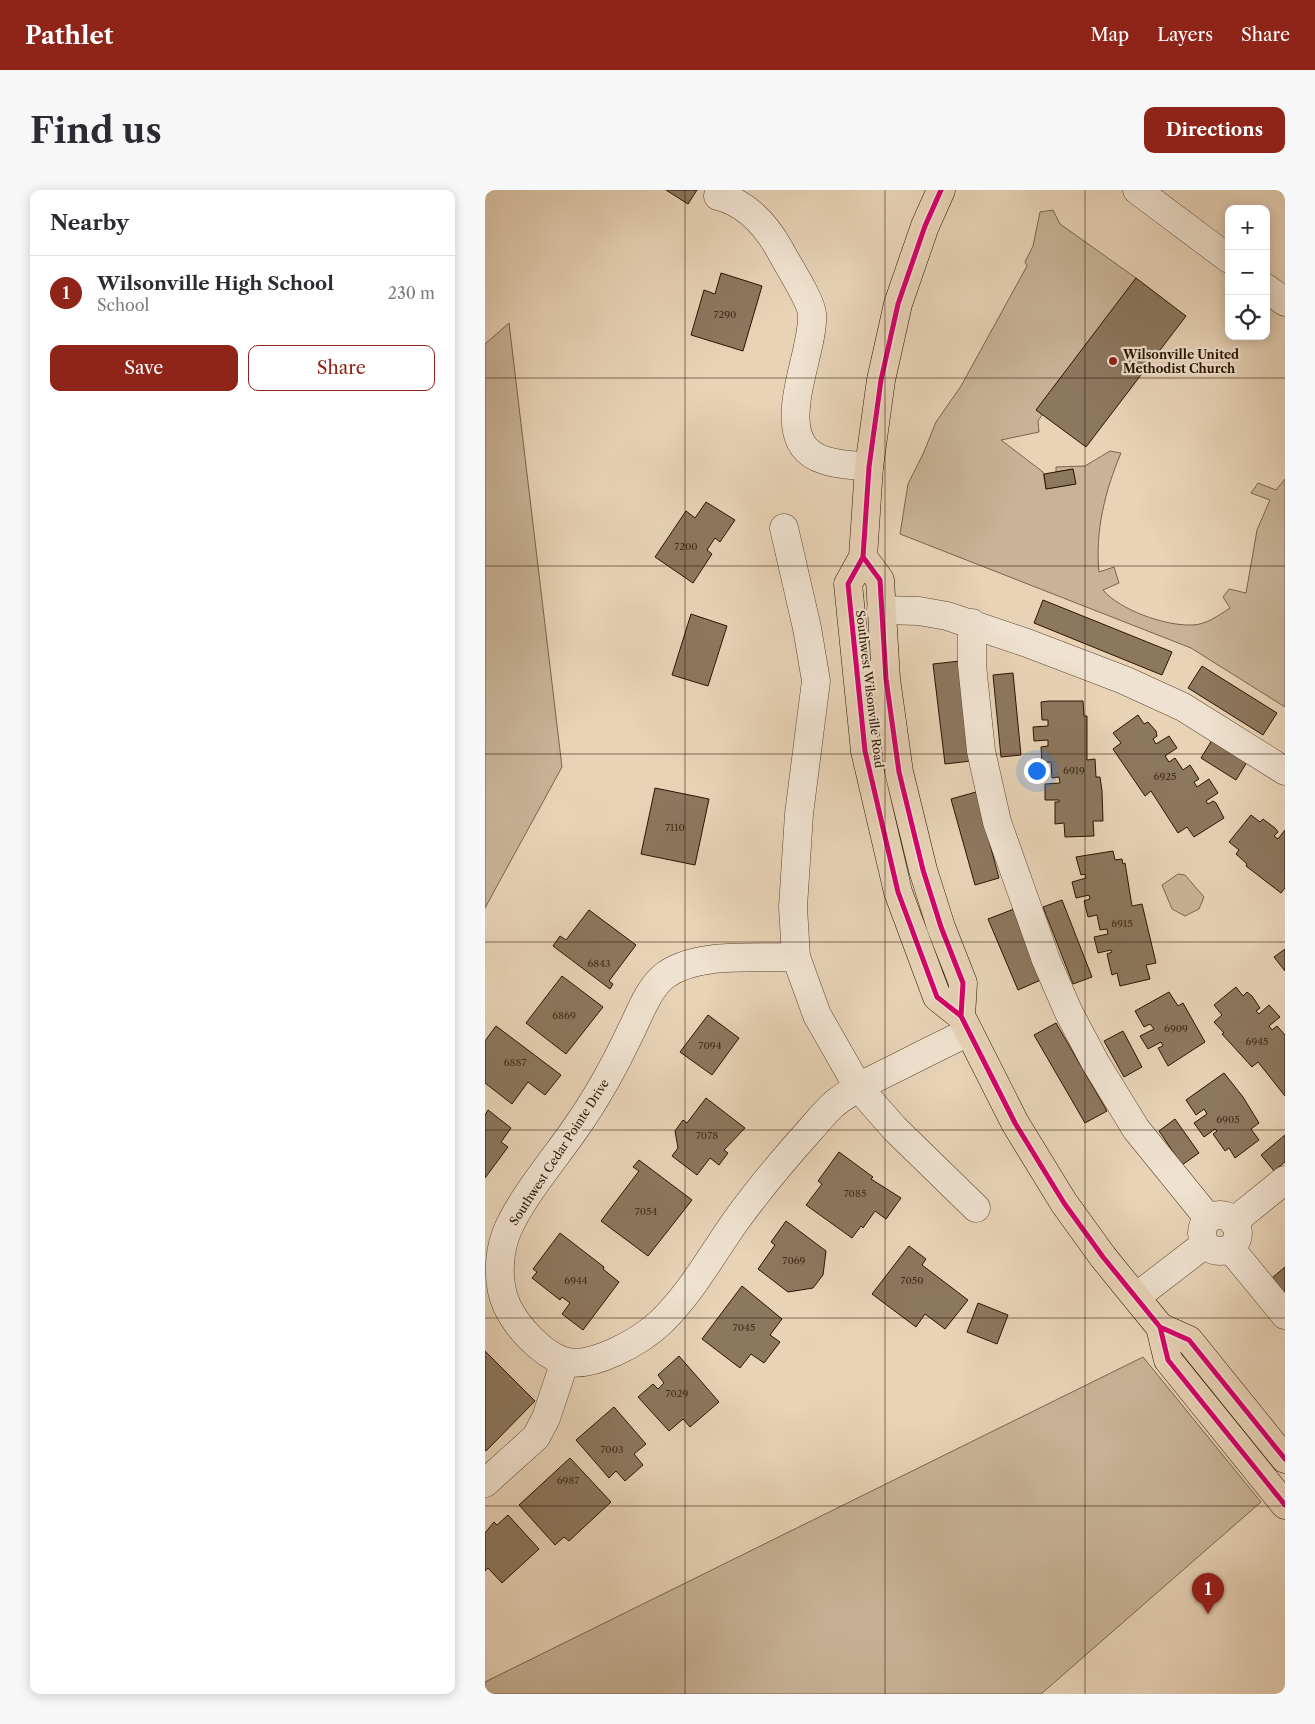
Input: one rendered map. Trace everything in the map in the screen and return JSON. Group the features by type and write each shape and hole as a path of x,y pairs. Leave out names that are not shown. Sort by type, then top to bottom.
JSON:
{"main road":[{"name":"Southwest Wilsonville Road","path":"941,190 925,226 898,304 881,380 869,466 863,557 848,584 865,751 898,892 937,997 965,1024 1015,1123 1045,1174 1090,1240 1160,1327 1168,1360 1285,1505"},
{"name":"Southwest Wilsonville Road","path":"863,557 880,580 886,679 899,772 923,870 941,927 963,982 965,1024"},
{"name":"Southwest Wilsonville Road","path":"1160,1327 1189,1340 1285,1459"}],"street":[{"path":"1137,190 1225,256"},
{"path":"718,196 730,199 751,212 771,234 812,312 811,342 796,393 796,429 805,448 823,460 869,466"},
{"path":"1270,291 1285,302"},
{"path":"784,528 807,628 816,681 799,814 793,907 796,958 817,1015 858,1087 895,1129 976,1208"},
{"path":"881,610 928,613 972,623 1125,680 1183,707 1285,771"},
{"path":"972,623 972,664 981,752 997,822 1046,960 1069,1013 1095,1062 1136,1129 1285,1315"},
{"name":"Southwest Cedar Pointe Drive","path":"565,1361 542,1348 521,1326 507,1305 500,1279 501,1254 507,1232 529,1195 578,1126 611,1072 649,995 663,978 682,966 705,960 796,958"},
{"path":"485,1483 536,1437 546,1418 565,1361 595,1360 623,1349 659,1324 700,1275 736,1222 787,1155 833,1105 858,1087 965,1024"},
{"path":"1136,1297 1285,1180"}],"shaded area":[{"path":"1053,210 1060,224 1136,278 1038,421 1039,432 1001,440 1043,472 1046,489 1075,484 1073,469 1056,472 1056,467 1085,466 1110,451 1121,453 1106,497 1100,526 1098,557 1099,572 1114,567 1119,583 1103,590 1120,604 1132,610 1156,620 1181,625 1197,625 1212,619 1230,608 1223,597 1229,589 1246,593 1257,530 1270,500 1251,493 1258,483 1276,490 1285,479 1285,707 1191,648 900,534 908,484 936,422 961,386 1027,266 1025,262 1033,246 1040,212"},
{"path":"509,323 562,767 485,908 485,344"},
{"path":"1178,874 1185,875 1204,897 1199,909 1185,916 1172,909 1162,885"},
{"path":"1143,1357 1261,1502 1041,1694 485,1694 485,1682"}],"building":[{"path":"666,190 697,190 688,204"},
{"path":"721,273 762,286 743,351 691,335 704,290 715,294"},
{"name":"Wilsonville United Methodist Church","path":"1136,278 1186,316 1086,447 1036,410"},
{"path":"1073,469 1076,484 1046,489 1044,474"},
{"path":"706,502 735,520 720,542 715,538 707,550 712,554 693,583 655,557 686,511 695,518"},
{"path":"1043,600 1172,652 1162,675 1034,623"},
{"path":"691,614 727,626 708,686 672,675"},
{"path":"960,661 971,761 945,764 933,664"},
{"path":"1202,666 1277,713 1263,735 1188,688"},
{"path":"1013,673 1021,755 1001,757 993,675"},
{"path":"1083,701 1084,716 1087,716 1087,760 1095,759 1096,777 1100,777 1102,791 1103,821 1093,821 1094,836 1065,837 1064,823 1055,824 1055,802 1059,802 1059,800 1045,800 1045,784 1060,783 1059,777 1052,778 1051,762 1042,763 1041,747 1048,746 1048,740 1034,741 1033,727 1048,726 1048,720 1042,720 1041,702"},
{"path":"1138,715 1144,724 1148,722 1156,731 1157,736 1153,739 1156,744 1169,736 1177,748 1165,756 1169,762 1175,758 1183,770 1190,765 1199,779 1194,782 1197,787 1209,779 1218,793 1206,801 1208,804 1213,801 1216,803 1224,818 1194,837 1187,827 1178,833 1151,791 1145,796 1113,749 1121,743 1113,733"},
{"path":"1212,740 1247,762 1236,780 1201,758"},
{"path":"655,788 709,799 695,865 641,854"},
{"path":"976,792 999,878 975,885 951,799"},
{"path":"1251,815 1260,822 1263,819 1275,828 1278,832 1274,836 1278,839 1285,830 1285,888 1281,893 1246,866 1247,864 1236,854 1239,850 1229,842"},
{"path":"1113,851 1115,860 1122,859 1123,864 1125,863 1132,906 1142,904 1156,963 1146,965 1150,979 1120,986 1117,973 1112,975 1107,954 1112,952 1111,950 1098,953 1094,937 1108,934 1107,929 1100,930 1097,915 1088,917 1084,901 1090,899 1089,895 1076,898 1072,882 1086,878 1085,874 1081,875 1076,857"},
{"path":"1062,900 1092,977 1073,984 1043,907"},
{"path":"1014,909 1043,979 1018,990 988,919"},
{"path":"589,910 636,945 609,981 613,984 610,989 553,946 560,936 566,940"},
{"path":"1285,949 1285,971 1274,957"},
{"path":"562,976 603,1007 566,1054 526,1023"},
{"path":"1236,987 1243,996 1247,992 1252,996 1260,1008 1256,1011 1259,1014 1269,1005 1280,1017 1269,1026 1272,1030 1277,1026 1285,1035 1285,1096 1258,1062 1252,1067 1222,1034 1224,1033 1214,1022 1222,1015 1214,1005"},
{"path":"1169,992 1178,1006 1183,1003 1205,1042 1168,1066 1158,1048 1163,1046 1161,1042 1148,1049 1140,1036 1154,1029 1150,1024 1144,1027 1135,1011"},
{"path":"708,1015 739,1038 712,1075 680,1052"},
{"path":"1056,1023 1107,1111 1085,1123 1034,1035"},
{"path":"496,1026 561,1075 545,1095 528,1082 512,1104 485,1083 485,1041"},
{"path":"1123,1031 1142,1067 1124,1077 1104,1041"},
{"path":"1224,1073 1243,1097 1259,1123 1251,1129 1259,1140 1235,1158 1229,1148 1225,1151 1213,1134 1217,1131 1215,1129 1204,1137 1194,1123 1207,1114 1204,1109 1196,1115 1186,1100"},
{"path":"706,1098 745,1128 724,1150 728,1153 719,1165 710,1158 697,1175 672,1156 678,1148 675,1131 683,1120 687,1123"},
{"path":"488,1110 511,1128 501,1142 508,1147 485,1178 485,1115"},
{"path":"1175,1119 1199,1153 1182,1165 1159,1131"},
{"path":"1285,1135 1285,1162 1274,1171 1261,1155"},
{"path":"839,1152 873,1177 871,1179 901,1198 886,1219 875,1211 863,1228 861,1226 852,1238 806,1205 822,1184 818,1181"},
{"path":"639,1160 692,1200 648,1256 601,1221 639,1171 633,1167"},
{"path":"786,1221 826,1251 823,1275 813,1288 788,1292 758,1269 775,1245 771,1242"},
{"path":"560,1233 604,1267 603,1269 619,1282 583,1330 562,1314 570,1303 562,1297 560,1300 532,1278 537,1272 533,1269"},
{"path":"909,1246 926,1259 922,1265 968,1300 945,1329 925,1314 916,1327 872,1294"},
{"path":"1285,1267 1285,1294 1272,1278"},
{"path":"742,1286 782,1319 770,1335 780,1342 764,1363 751,1354 740,1368 702,1339"},
{"path":"978,1303 1008,1315 997,1344 967,1332"},
{"path":"485,1351 535,1401 486,1451 485,1449"},
{"path":"679,1356 719,1402 690,1427 683,1419 669,1431 638,1397 653,1384 658,1389 664,1383 658,1375"},
{"path":"614,1407 646,1444 634,1454 643,1465 625,1481 616,1471 609,1478 576,1440"},
{"path":"570,1458 611,1502 569,1541 564,1537 555,1545 519,1505"},
{"path":"508,1515 539,1549 502,1583 488,1568 485,1571 485,1533 494,1522 497,1525"}],"cycle path":[{"path":"941,190 925,226 898,304 881,380 869,467 863,557 848,584 865,751 898,892 937,997 961,1016 1015,1123 1064,1203 1103,1257 1160,1327 1189,1340 1285,1459"},
{"path":"863,557 880,580 886,679 899,772 923,870 941,927 963,983 961,1016"},
{"path":"1160,1327 1168,1360 1285,1505"}],"place":[{"name":"Wilsonville United Methodist Church","path":"1113,361"},
{"name":"Wilsonville High School","path":"1208,1614"}]}
